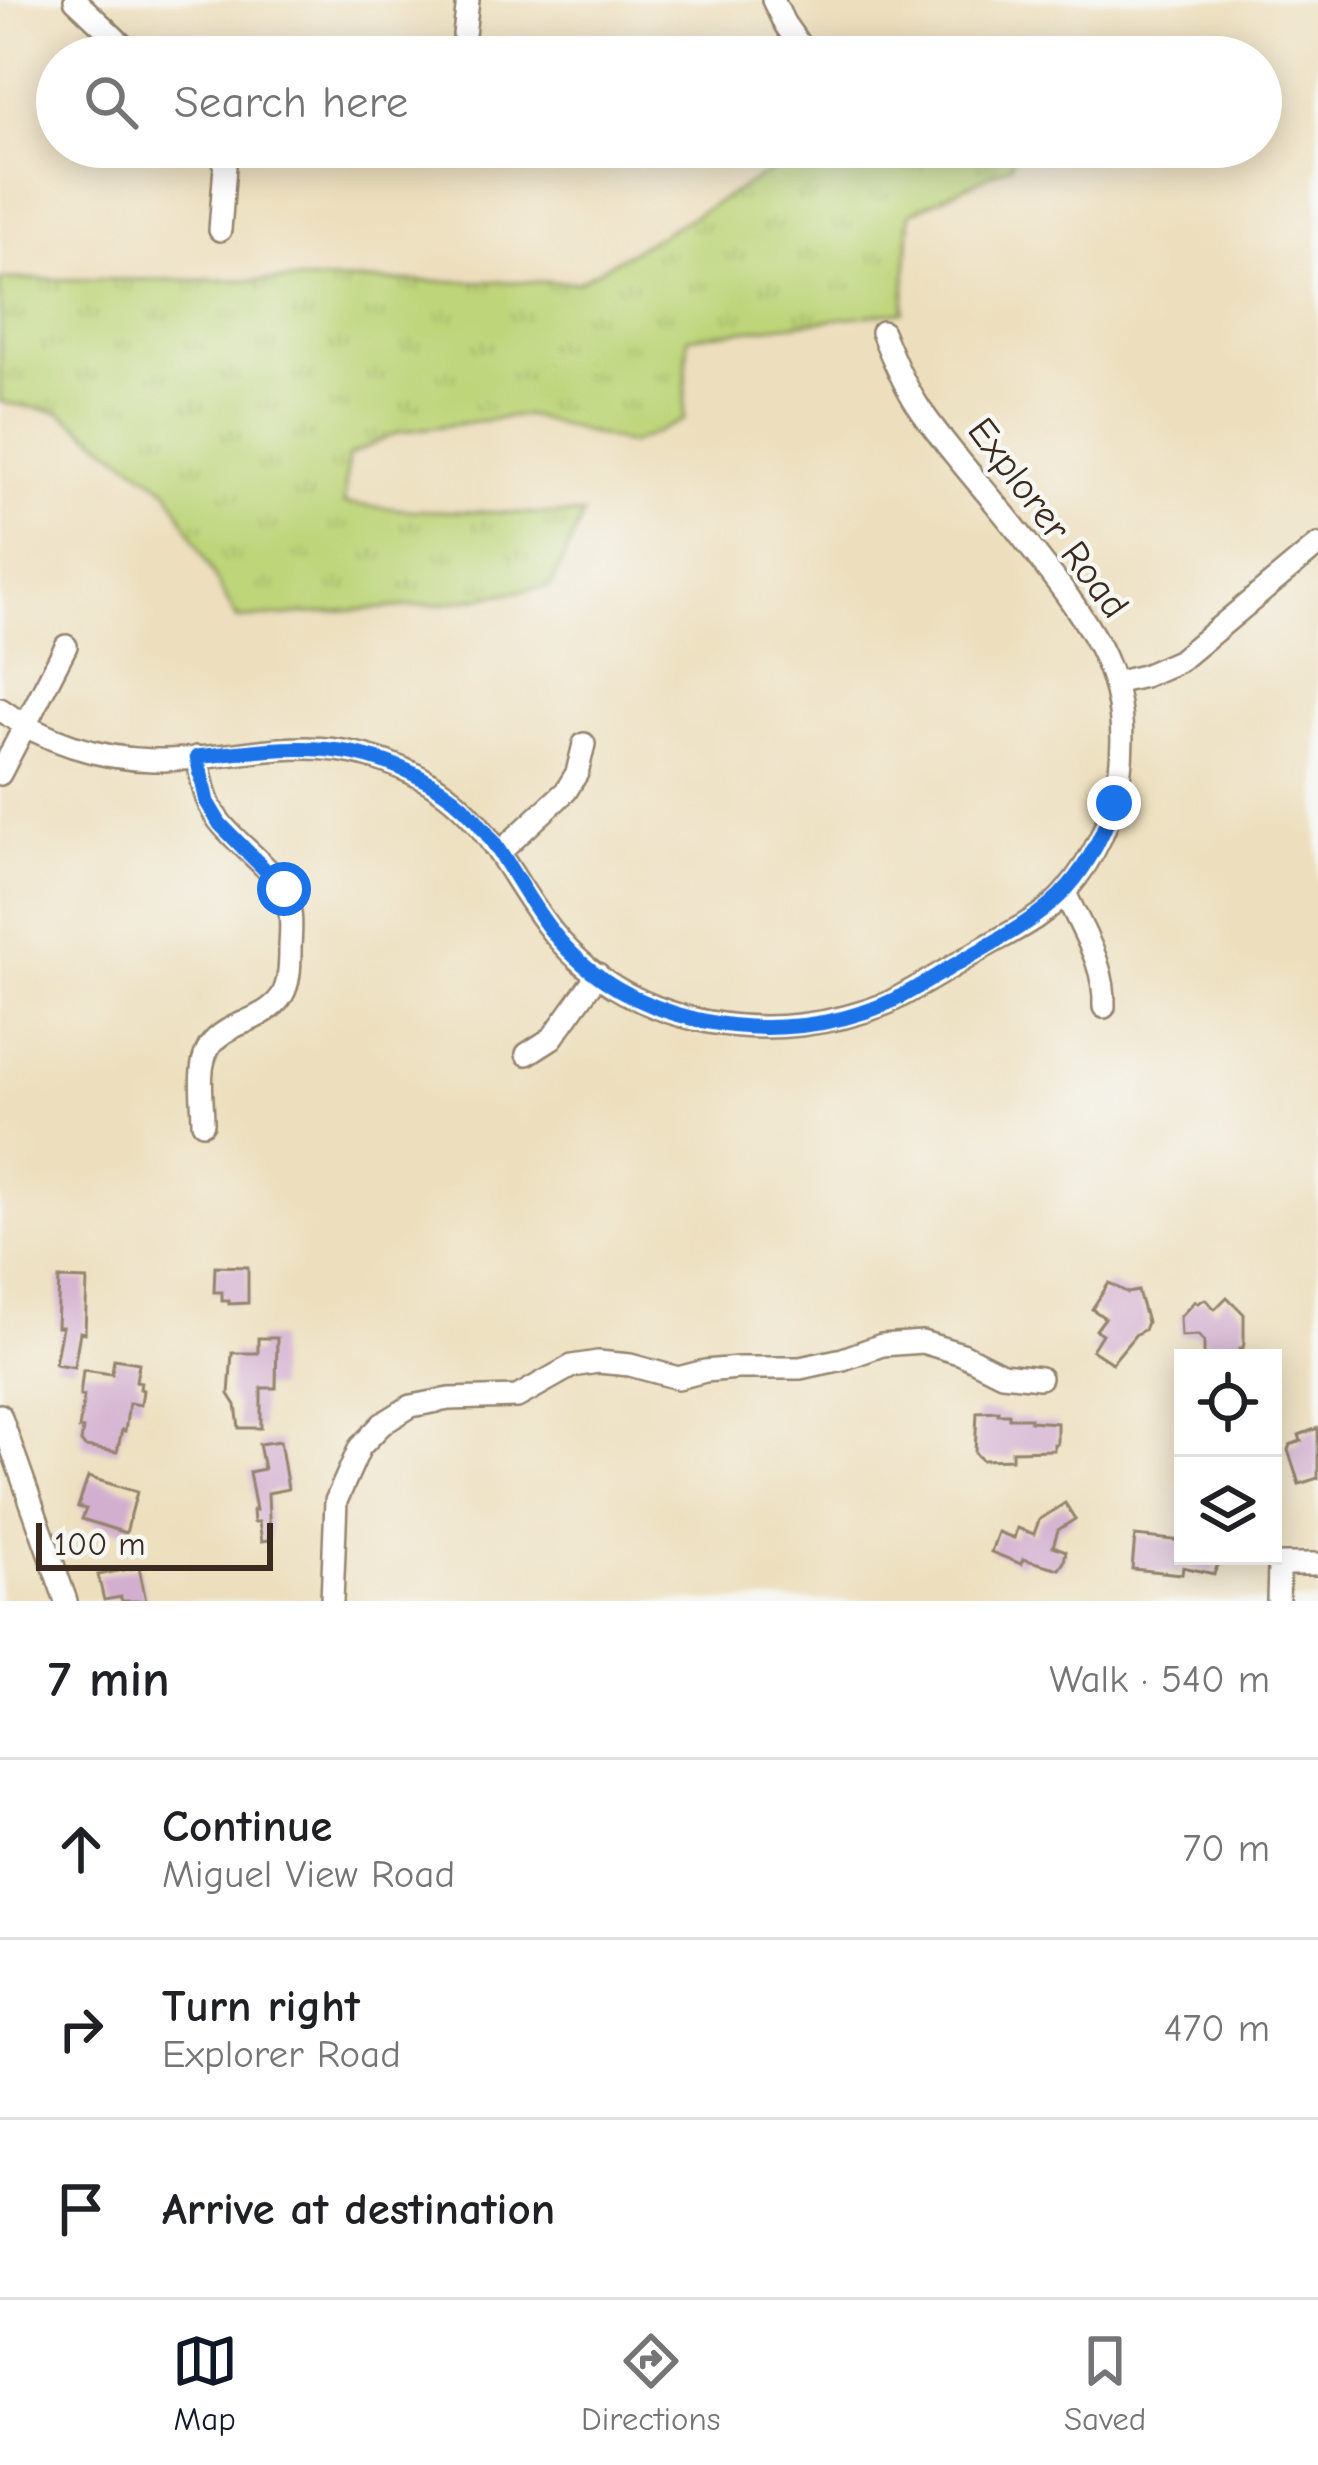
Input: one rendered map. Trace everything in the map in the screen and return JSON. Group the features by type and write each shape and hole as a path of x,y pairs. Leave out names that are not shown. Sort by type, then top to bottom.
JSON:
{"street":[{"path":"75,0 113,36"},
{"path":"464,35 468,0"},
{"path":"773,0 793,36"},
{"path":"220,230 225,168"},
{"name":"Explorer Road","path":"0,709 24,727 112,757 154,760 307,746 378,759 422,778 462,805 569,951 643,1000 716,1024 767,1028 818,1024 866,1012 910,992 1038,916 1065,893 1107,824 1119,782 1122,738 1114,683 1100,648 1023,538 918,405 882,332"},
{"path":"1114,683 1179,661 1318,545"},
{"path":"0,775 66,646"},
{"path":"500,852 566,791 577,773 584,744"},
{"path":"197,757 207,802 220,824 284,889 290,911 290,984 259,1016 217,1037 207,1050 202,1071 203,1123"},
{"path":"1065,893 1099,966 1104,1007"},
{"path":"527,1054 552,1038 598,974"},
{"path":"332,1601 336,1501 360,1447 382,1424 411,1406 517,1397 572,1366 598,1362 678,1378 705,1371 800,1368 882,1345 922,1342 962,1354 1002,1374 1040,1378"},
{"path":"0,1415 10,1469 66,1601"},
{"path":"1278,1601 1279,1564 1318,1564"}],"green space":[{"path":"776,168 1005,168 910,213 904,311 688,337 684,420 630,444 525,415 399,432 348,456 344,504 583,515 551,586 441,604 237,619 168,490 59,412 0,402 0,279 578,282"}],"building":[{"path":"215,1266 248,1267 248,1303 222,1301 222,1292 214,1292"},
{"path":"59,1279 87,1280 85,1333 80,1332 74,1367 55,1364 62,1327 57,1327"},
{"path":"1109,1283 1128,1293 1138,1291 1147,1322 1112,1363 1092,1350 1102,1334 1096,1330 1105,1318 1092,1309"},
{"path":"1227,1297 1244,1314 1243,1348 1204,1349 1198,1335 1181,1336 1180,1317 1195,1301 1205,1299 1215,1309"},
{"path":"258,1338 277,1338 276,1388 261,1388 261,1428 239,1428 236,1405 229,1394 232,1353 258,1353"},
{"path":"114,1359 139,1363 136,1381 143,1390 141,1405 129,1403 117,1452 85,1447 83,1429 79,1429 83,1370 112,1374"},
{"path":"998,1411 1009,1418 1057,1423 1054,1450 1012,1451 1012,1459 982,1460 975,1453 977,1412"},
{"path":"1318,1428 1318,1478 1299,1484 1288,1450 1301,1441 1299,1435"},
{"path":"280,1441 288,1489 268,1493 270,1540 262,1541 259,1522 254,1522 249,1472 264,1469 259,1444"},
{"path":"88,1477 137,1492 126,1533 82,1519 86,1509 78,1507"},
{"path":"1065,1503 1075,1519 1058,1530 1053,1546 1066,1551 1059,1569 1023,1559 1021,1564 991,1552 998,1532 1014,1538 1017,1528 1034,1534 1039,1520"},
{"path":"1135,1536 1174,1540 1174,1565 1218,1565 1214,1574 1183,1567 1182,1574 1132,1569"},
{"path":"139,1567 146,1601 104,1600 98,1575"}],"route":[{"path":"284,889 220,824 207,802 197,757 307,746 354,752 400,767 462,805 500,852 552,932 598,974 643,1000 692,1018 742,1028 793,1028 888,1003 1038,916 1065,893 1086,863 1114,803"}]}
